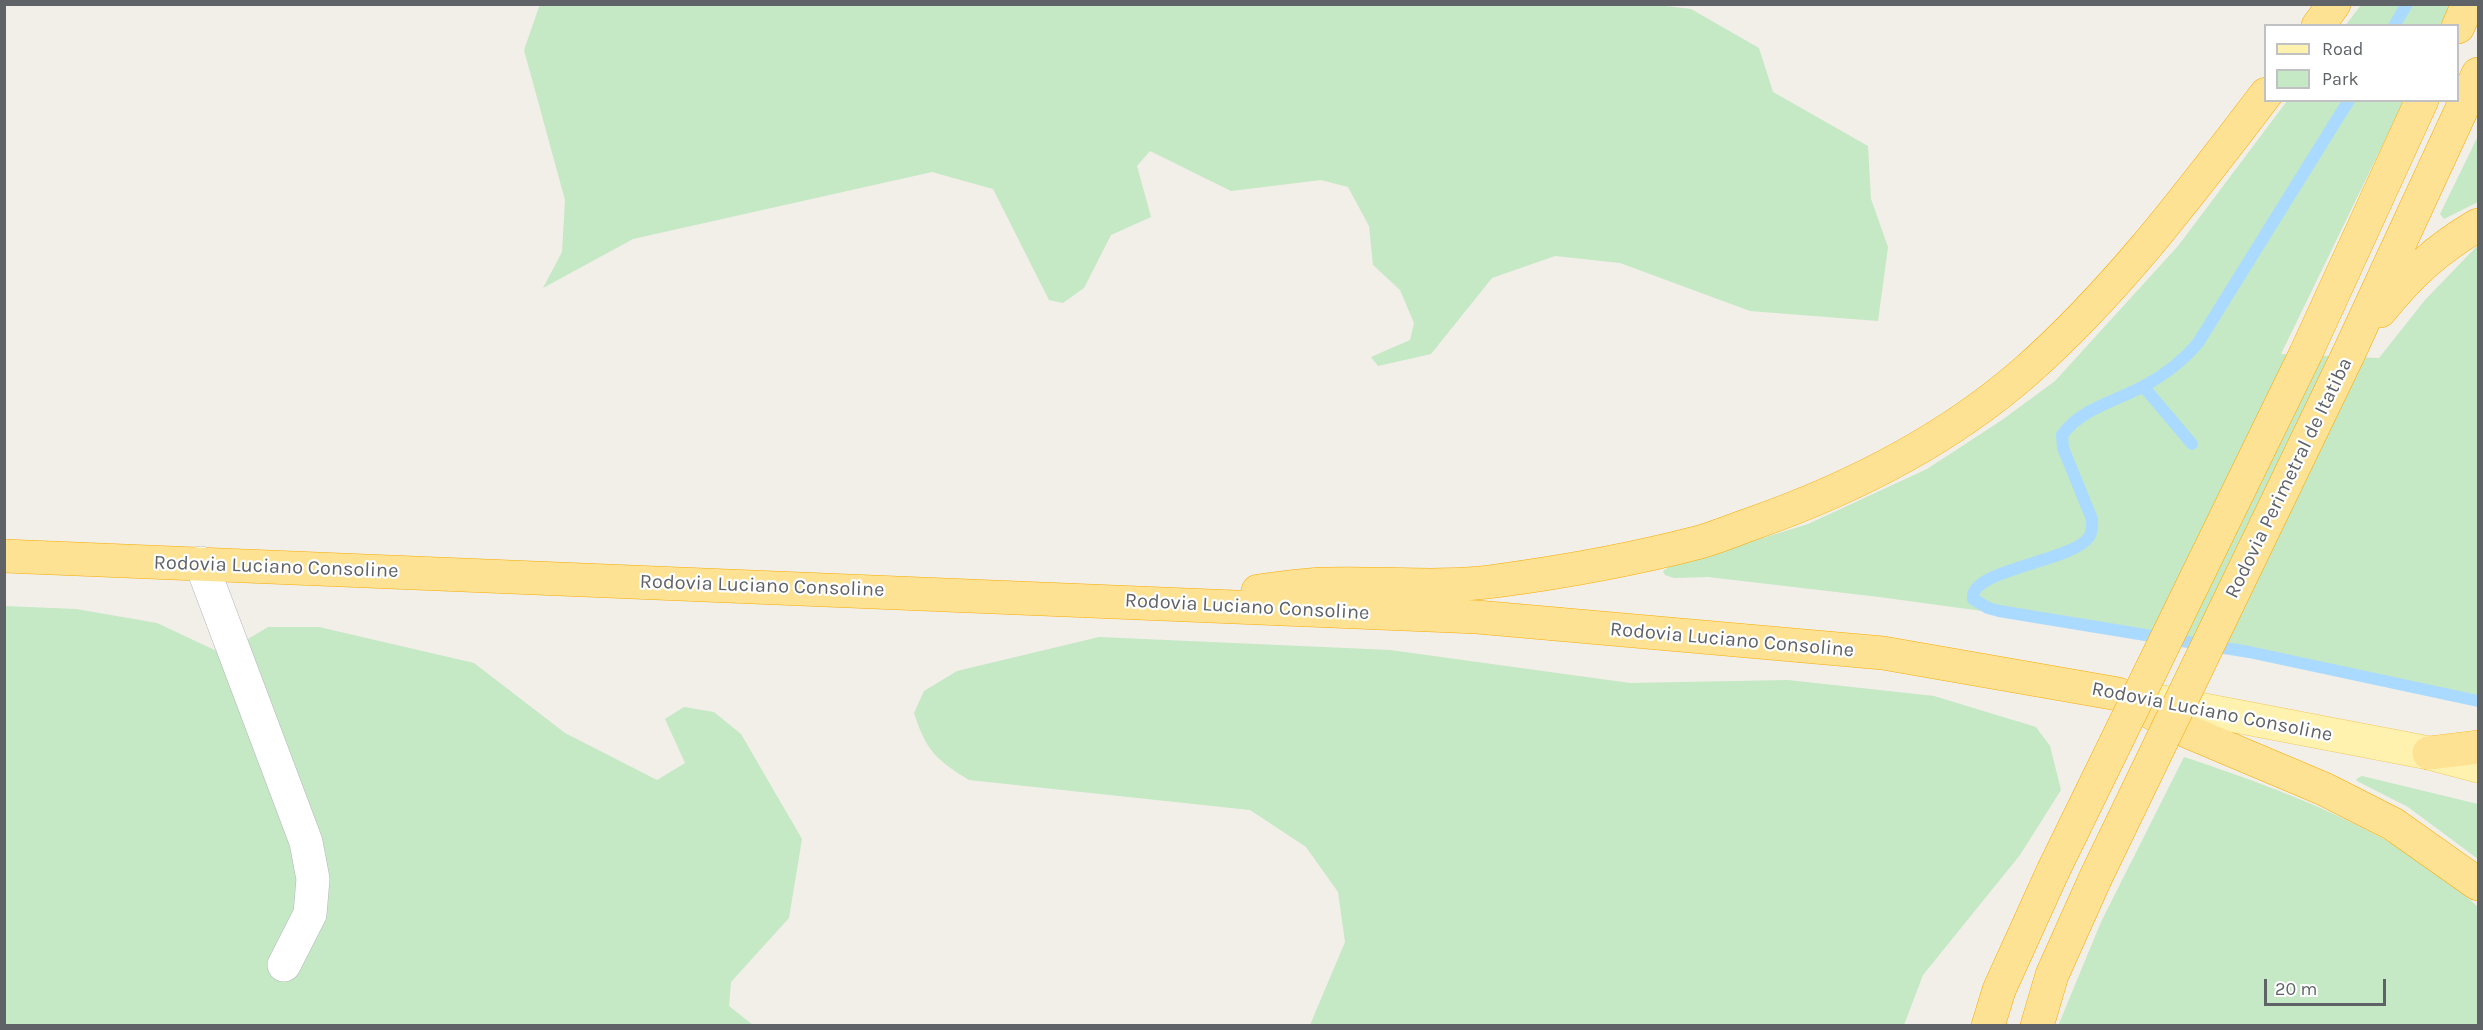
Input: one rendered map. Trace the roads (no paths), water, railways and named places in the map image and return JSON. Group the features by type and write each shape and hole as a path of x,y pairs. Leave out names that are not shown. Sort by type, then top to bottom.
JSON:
{"highway":[{"path":"2319,24 2334,4"},
{"path":"2458,24 2468,4"},
{"name":"Rodovia Perimetral de Itatiba","path":"2037,1026 2052,975 2095,879 2351,349 2478,74"},
{"path":"1203,605 1258,591 1302,586 1494,582 1568,569 1701,542 1787,512 1853,483 1915,449 1972,413 2024,373 2138,257 2264,95"},
{"name":"Rodovia Perimetral de Itatiba","path":"1988,1026 1999,990 2053,871 2306,353 2421,102"},
{"path":"2351,349 2402,285 2447,243 2478,225"},
{"name":"Rodovia Luciano Consoline","path":"4,556 1477,617 1883,653 2118,694"},
{"path":"2118,694 2177,727 2324,789 2393,824 2478,884"},
{"path":"2429,753 2478,747"}],"main road":[{"name":"Rodovia Luciano Consoline","path":"2118,694 2429,753 2478,766"}],"street":[{"path":"201,563 306,842 313,879 310,914 284,965"}],"waterway":[{"path":"2395,24 2407,4"},
{"path":"2348,102 2198,343 2167,372 2144,386 2089,412 2079,418 2062,435 2063,448 2092,519 2092,530 2089,537 2079,546 2063,553 1987,580 1976,589 1973,599 1988,608 1999,611 2249,652 2478,701"},
{"path":"2143,386 2192,444"}]}
